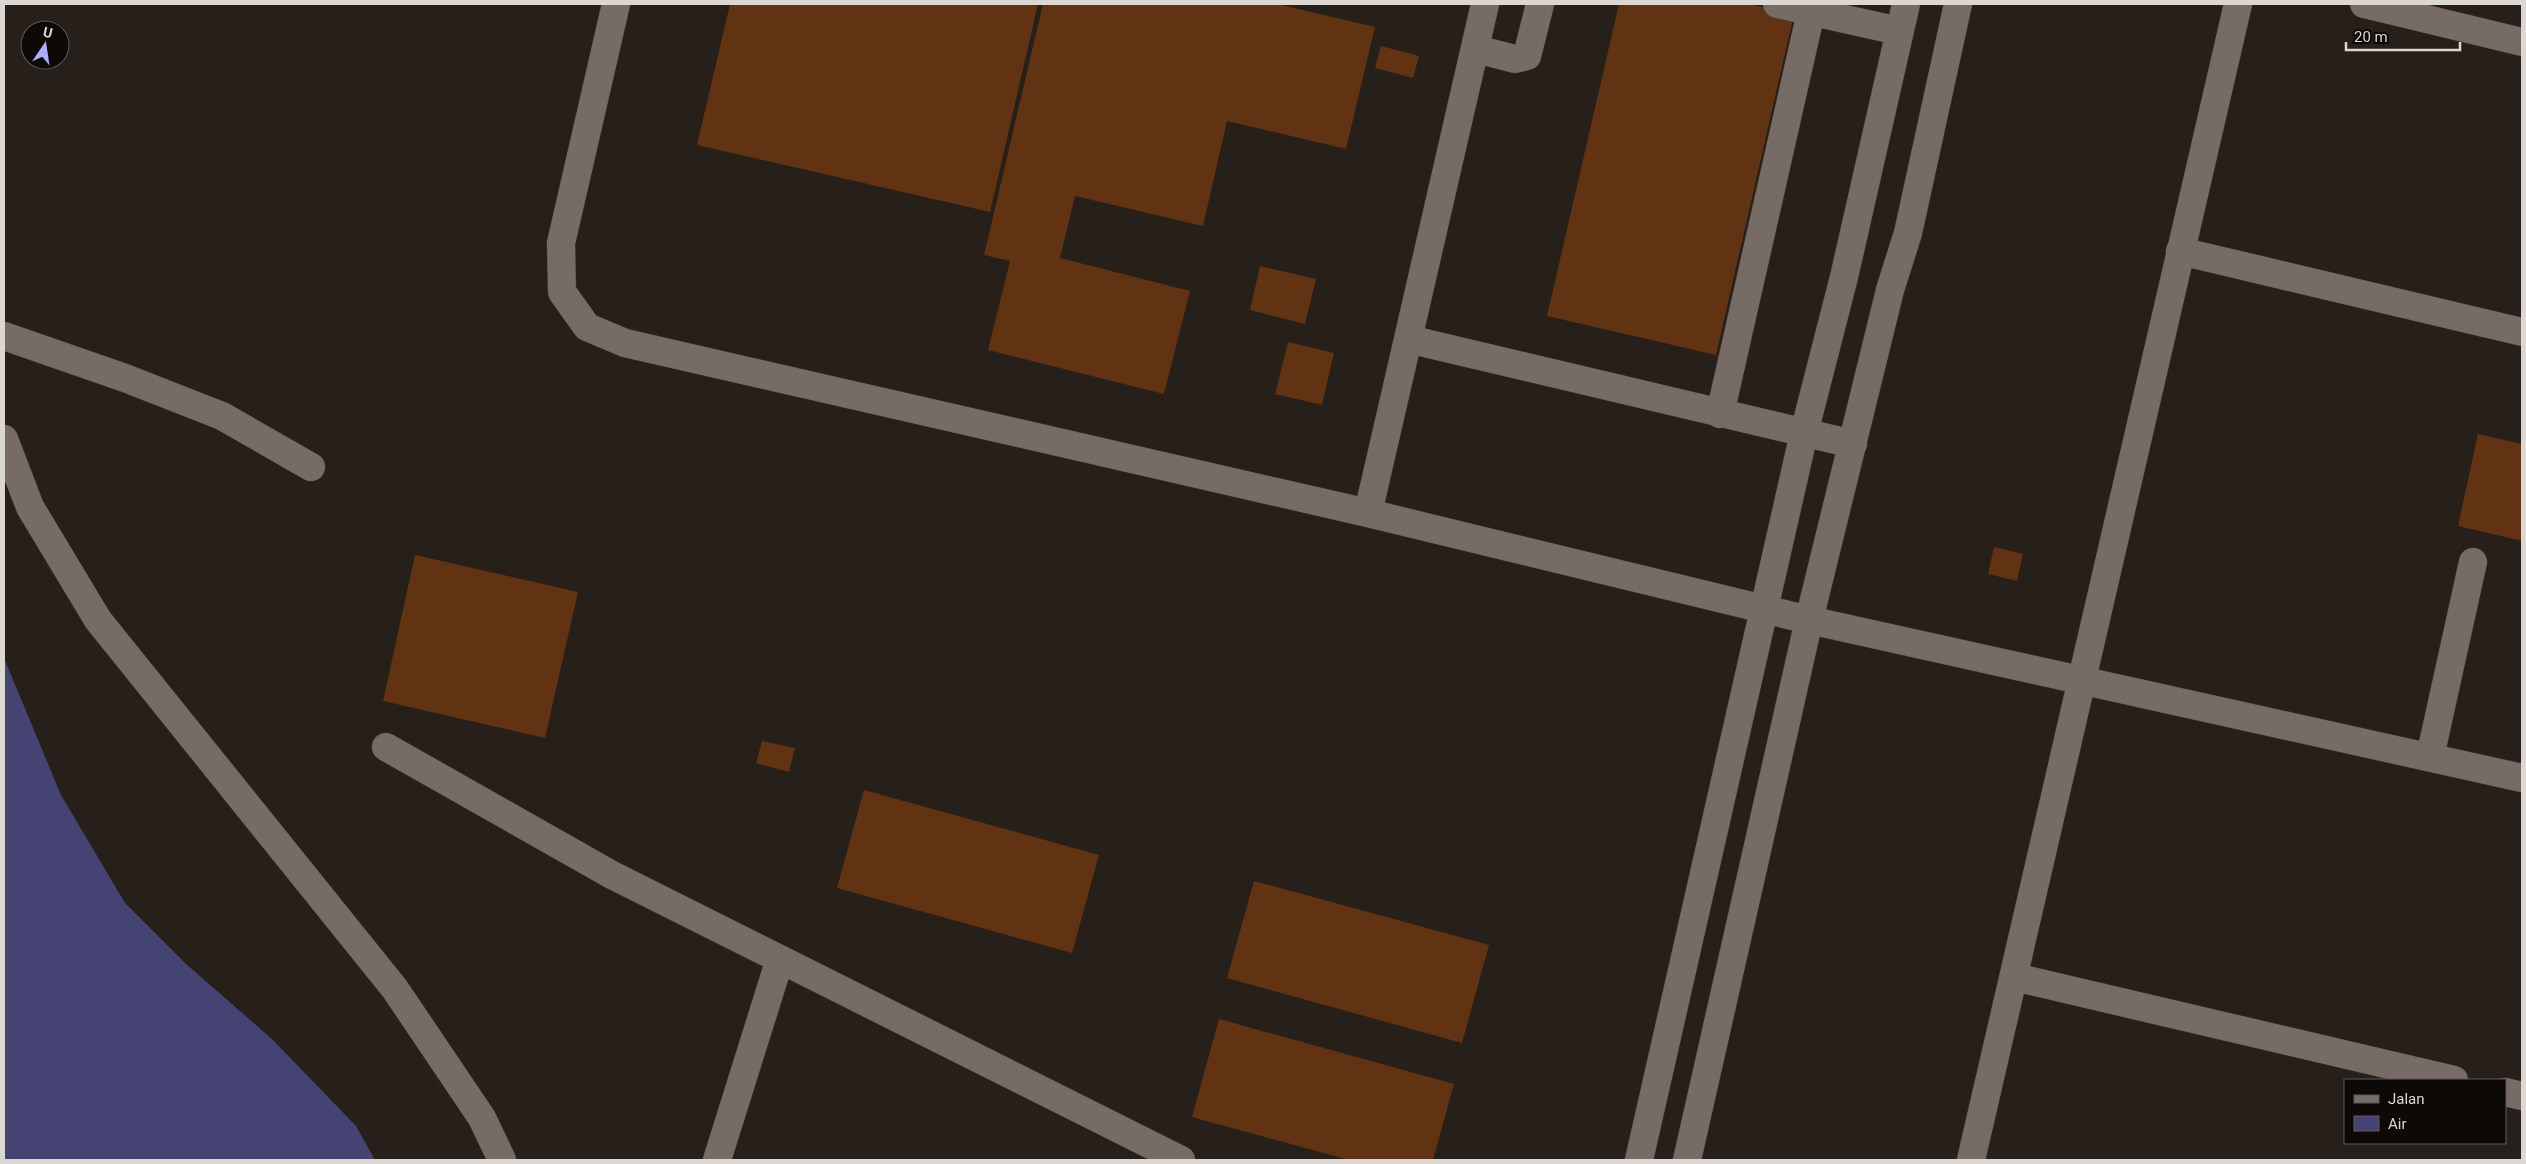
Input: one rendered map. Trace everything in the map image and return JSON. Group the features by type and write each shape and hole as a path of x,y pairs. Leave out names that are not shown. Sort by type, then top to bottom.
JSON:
{"lane":[{"path":"616,4 561,244 562,292 587,327 625,343 1368,513 1809,620 2083,679 2522,778"},
{"path":"1476,49 1515,59 1527,56 1540,4"},
{"path":"1777,4 1899,31"},
{"path":"1639,1160 1804,432 1844,277 1906,4"},
{"path":"1687,1160 1809,620 1890,290 1908,233 1958,4"},
{"path":"1971,1160 2238,4"},
{"path":"2364,4 2522,42"},
{"path":"1368,513 1476,49 1478,5"},
{"path":"1720,414 1811,12"},
{"path":"2180,251 2522,332"},
{"path":"4,336 125,378 222,416 311,467"},
{"path":"1408,338 1720,414 1853,444"},
{"path":"4,439 30,507 98,620 395,989 482,1118 502,1160"},
{"path":"2430,757 2473,562"},
{"path":"386,747 612,876 1181,1160"},
{"path":"717,1160 780,960"},
{"path":"2014,977 2450,1079"},
{"path":"2506,1092 2522,1096"}],"water":[{"path":"4,658 61,795 125,903 186,964 272,1039 356,1126 375,1160 4,1160"}],"building":[{"path":"730,4 1038,4 990,212 697,145"},
{"path":"1043,4 1277,4 1375,27 1346,149 1227,121 1203,226 1075,196 1060,258 1190,291 1164,394 988,350 1010,261 984,255"},
{"path":"1619,4 1749,4 1794,14 1716,355 1547,316"},
{"path":"1381,46 1419,56 1413,78 1375,68"},
{"path":"1260,266 1316,279 1305,324 1250,310"},
{"path":"1288,342 1334,353 1322,405 1275,394"},
{"path":"2478,434 2522,444 2522,541 2458,526"},
{"path":"1994,547 2023,554 2017,581 1988,574"},
{"path":"415,555 578,592 545,738 383,701"},
{"path":"762,741 795,748 789,772 756,763"},
{"path":"864,790 1099,855 1072,953 837,888"},
{"path":"1254,881 1489,945 1462,1043 1227,978"},
{"path":"1219,1019 1454,1084 1433,1160 1349,1160 1192,1117"}]}
